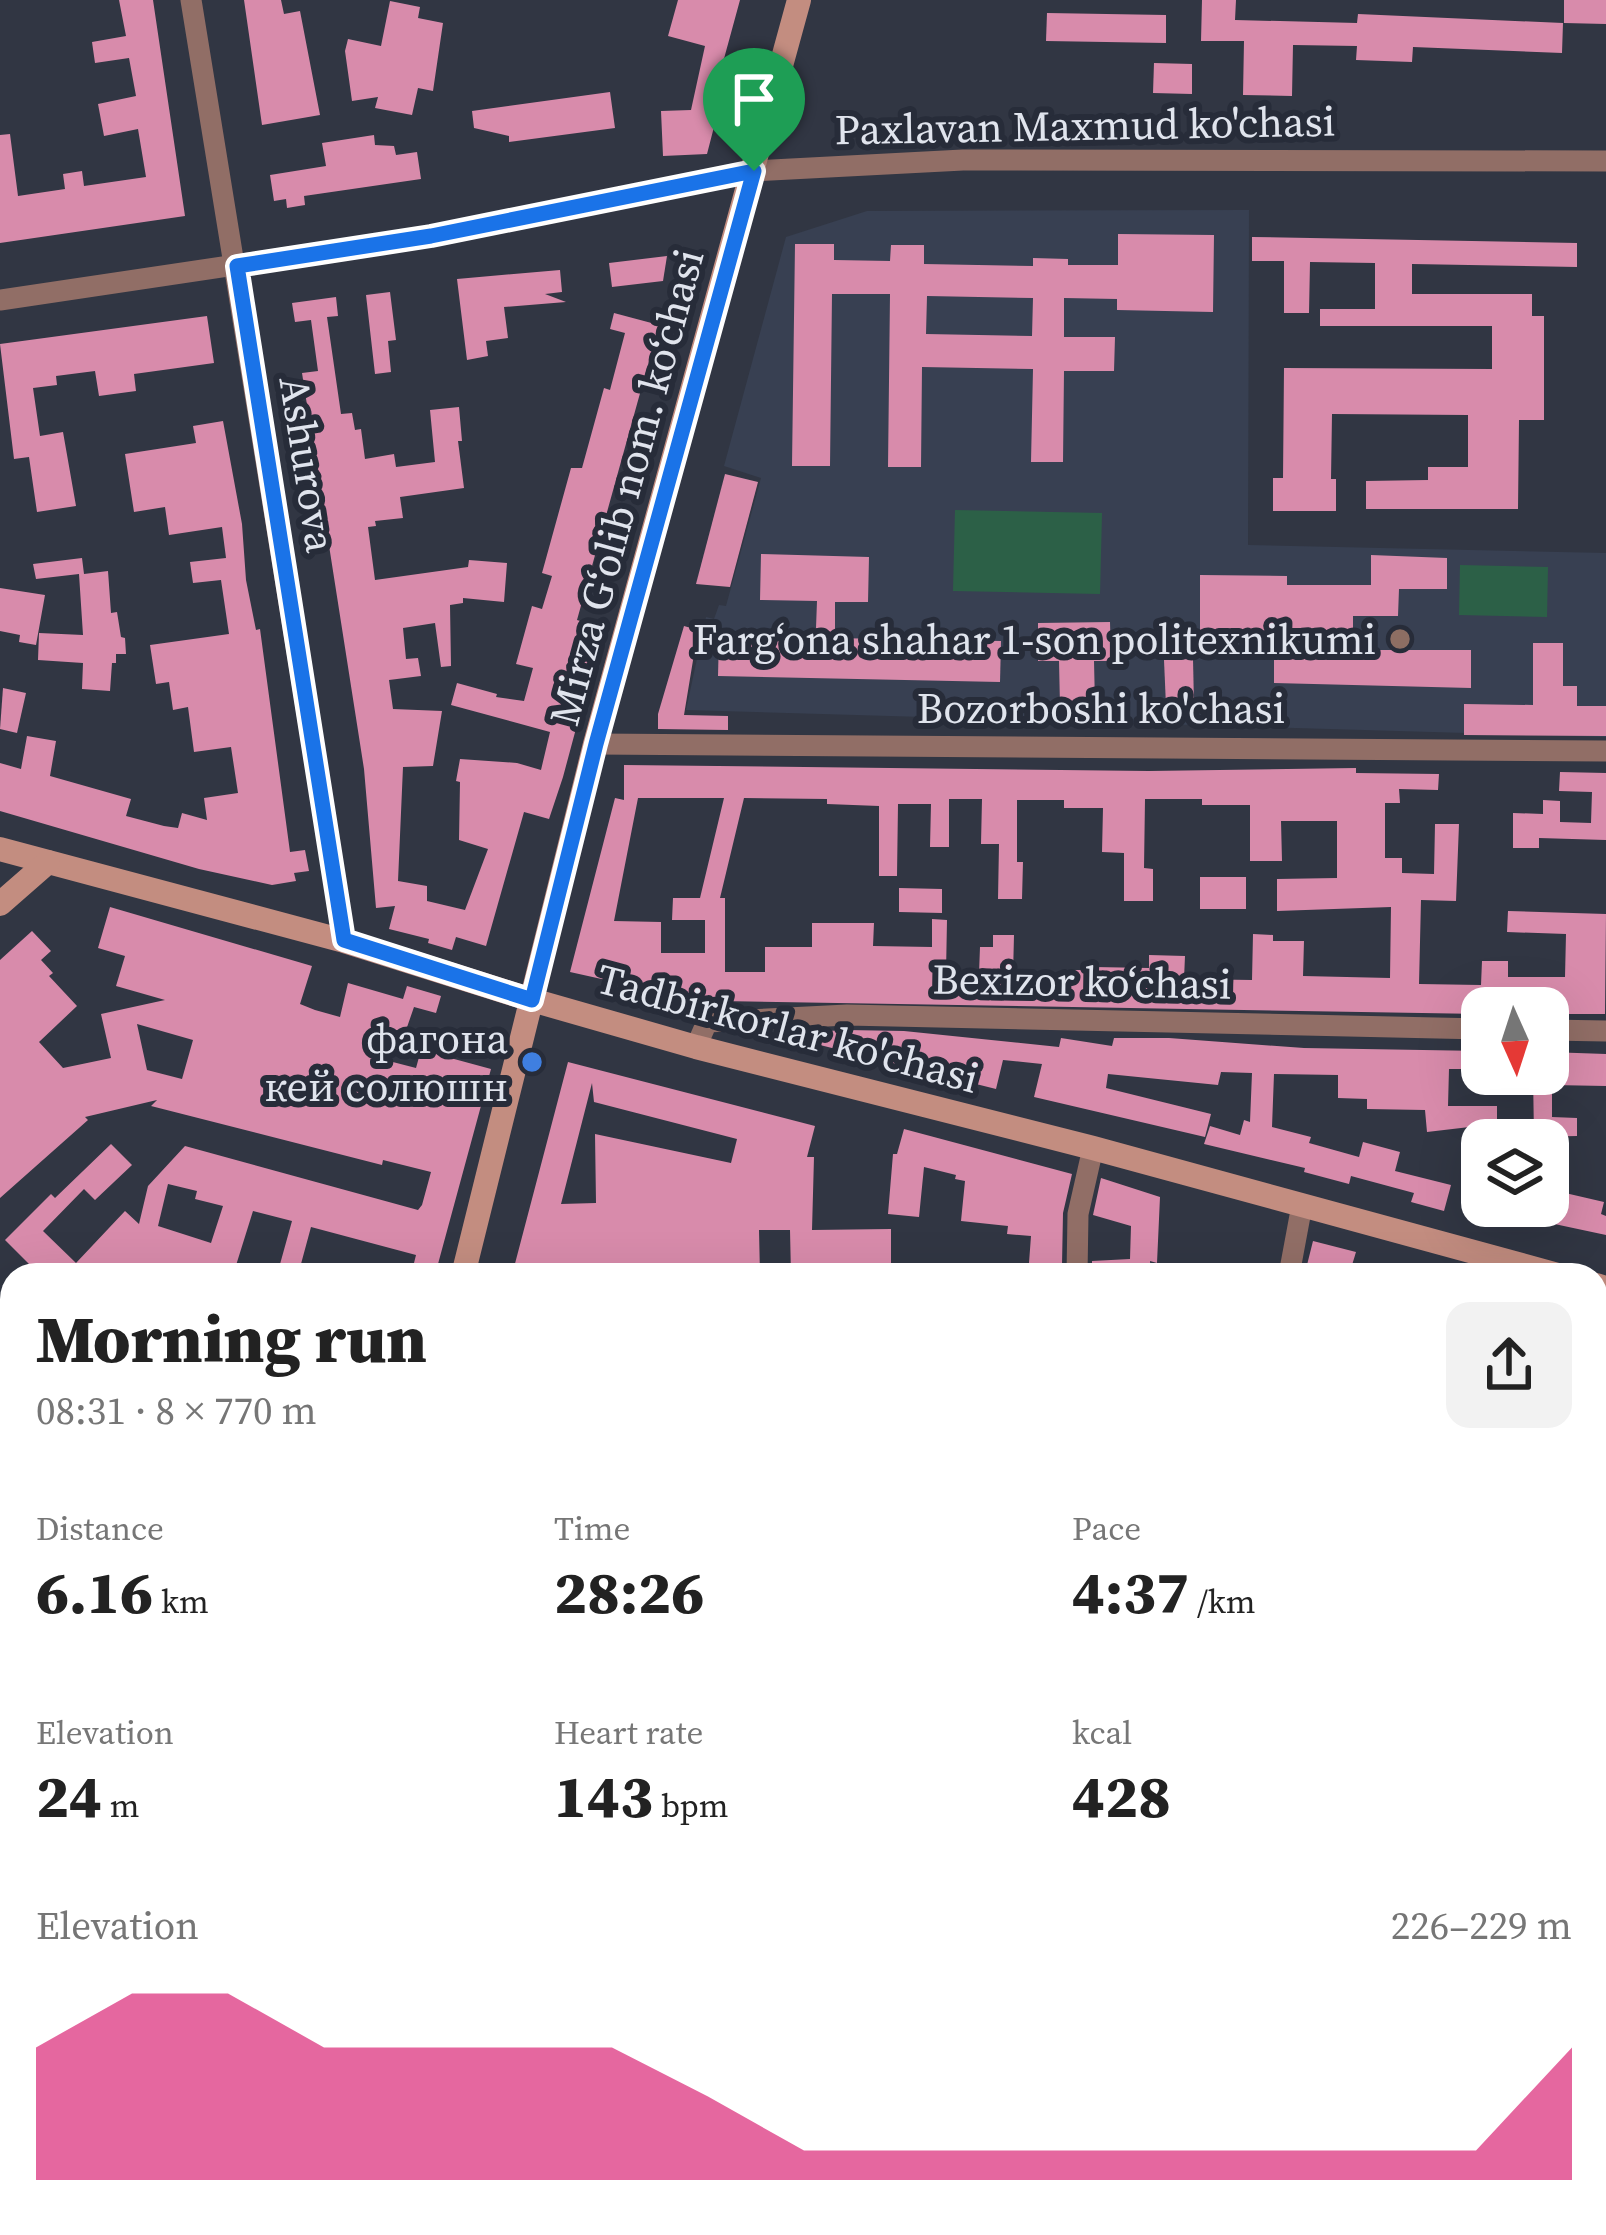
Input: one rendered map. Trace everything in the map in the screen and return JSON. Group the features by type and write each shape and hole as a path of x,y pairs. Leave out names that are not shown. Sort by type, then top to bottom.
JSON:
{"main road":[{"name":"Mirza G‘olib nom. ko‘chasi","path":"466,1263 596,744 799,0"},
{"name":"Tadbirkorlar ko'chasi","path":"0,849 344,940 696,1047 1093,1148 1514,1263"},
{"path":"0,904 48,862"}],"street":[{"name":"Ashurova","path":"191,0 344,940"},
{"name":"Paxlavan Maxmud ko'chasi","path":"0,300 431,236 754,171 963,160 1606,161"},
{"name":"Bozorboshi ko'chasi","path":"596,744 1606,751"},
{"name":"Bexizor koʻchasi","path":"696,1047 707,1022 847,1015 1461,1029"},
{"path":"1569,1030 1606,1031"},
{"path":"1077,1263 1078,1214 1093,1148"},
{"path":"1291,1263 1302,1205"}],"shaded area":[{"path":"1249,210 1248,545 1606,553 1606,737 686,710 706,617 714,619 719,605 726,606 761,478 724,466 786,237 867,211"}],"green space":[{"path":"955,510 1102,513 1100,594 953,591"},
{"path":"1460,565 1548,567 1547,617 1459,615"}],"building":[{"path":"119,0 153,0 185,216 0,243 0,135 10,134 18,196 65,189 63,174 82,171 84,186 146,177 138,129 104,136 98,104 136,96 129,58 95,63 92,42 126,36"},
{"path":"244,0 281,0 284,14 300,11 320,115 262,125"},
{"path":"678,0 740,0 722,66 729,69 707,154 663,156 661,111 691,110 705,46 668,36"},
{"path":"1202,0 1236,0 1235,20 1357,23 1358,14 1563,23 1562,53 1413,47 1412,62 1356,60 1357,46 1293,45 1292,96 1243,95 1244,41 1201,41"},
{"path":"1564,0 1606,0 1606,24 1564,23"},
{"path":"390,1 420,7 418,18 443,23 433,91 418,88 412,115 375,108 378,97 352,101 345,51 348,39 381,46"},
{"path":"1047,13 1166,15 1166,43 1046,41"},
{"path":"1154,63 1192,64 1192,94 1153,93"},
{"path":"610,92 615,128 509,142 509,136 474,128 472,111"},
{"path":"374,135 375,145 394,146 396,155 417,152 421,179 304,196 305,205 287,208 286,199 274,201 270,175 326,166 322,143"},
{"path":"1118,234 1214,235 1213,312 1117,310 1117,299 1064,298 1064,337 1115,337 1114,371 1064,371 1063,462 1031,462 1033,369 922,367 921,467 888,467 890,294 832,294 830,466 792,466 795,244 834,244 834,260 890,261 891,245 924,245 924,264 1033,266 1033,258 1068,259 1068,265 1118,265","holes":["927,296 1033,298 1032,336 926,334"]},
{"path":"1252,237 1577,243 1577,267 1412,264 1412,294 1532,294 1532,316 1544,316 1544,420 1519,420 1518,509 1366,509 1366,481 1428,480 1428,467 1468,467 1468,415 1332,414 1331,479 1336,479 1336,511 1273,511 1273,478 1283,478 1284,368 1492,369 1492,326 1320,326 1320,309 1375,309 1375,263 1310,262 1309,313 1284,313 1284,261 1252,261"},
{"path":"667,256 663,281 612,287 609,263"},
{"path":"560,270 562,292 545,294 566,302 504,307 508,338 486,341 488,356 467,360 457,279"},
{"path":"390,292 396,340 388,341 391,372 375,374 366,295"},
{"path":"336,297 338,316 327,317 341,414 352,413 355,430 361,429 365,459 394,454 396,467 435,462 430,410 459,407 464,488 400,497 403,518 375,521 376,526 368,527 375,580 468,567 469,560 507,563 504,602 463,598 463,603 450,605 451,666 441,667 435,623 403,628 406,659 418,658 421,676 389,680 393,709 442,711 433,766 403,767 398,881 427,886 427,901 465,910 488,849 459,840 460,782 456,781 460,759 517,763 541,770 550,732 451,705 457,683 524,701 533,668 516,664 532,606 542,609 552,576 542,573 571,468 582,468 604,388 610,390 625,333 610,329 614,313 659,325 577,620 603,628 563,777 549,819 524,812 486,946 456,937 452,950 428,943 429,939 389,929 395,906 376,908 364,769 302,373 318,371 311,320 295,322 292,303"},
{"path":"207,316 214,363 134,374 136,391 99,396 95,371 56,376 57,385 33,388 40,436 63,432 76,506 37,512 29,457 14,459 0,344"},
{"path":"223,421 242,524 246,580 256,630 260,629 290,852 305,850 309,871 294,873 296,881 272,885 199,869 0,811 0,763 21,769 27,736 56,741 50,776 131,799 126,816 178,828 182,813 207,820 204,798 238,793 231,747 194,752 188,707 173,710 169,682 156,684 150,645 229,634 221,580 193,583 190,562 226,558 222,527 169,535 165,507 134,512 125,454 196,443 193,426"},
{"path":"725,474 758,482 730,587 696,584"},
{"path":"761,554 869,557 868,602 835,602 835,633 816,628 817,601 760,600"},
{"path":"1371,555 1447,558 1447,589 1399,589 1398,616 1353,616 1353,650 1471,650 1471,688 1274,683 1274,631 1200,630 1200,575 1287,576 1287,585 1371,585"},
{"path":"82,558 84,574 108,571 111,613 117,612 125,638 126,654 116,654 116,663 112,663 110,691 82,689 83,663 38,660 39,633 83,635 79,574 36,579 33,564"},
{"path":"0,588 45,595 36,645 0,631"},
{"path":"1110,622 1111,661 1094,661 1095,705 1060,706 1059,661 1038,661 1038,623"},
{"path":"684,626 698,630 684,715 728,716 728,730 658,729 658,714"},
{"path":"719,636 1001,641 1000,682 718,676"},
{"path":"1533,643 1563,643 1563,686 1577,686 1577,706 1606,706 1606,736 1464,735 1464,704 1533,705"},
{"path":"1193,659 1194,705 1166,706 1164,660"},
{"path":"3,688 26,693 17,733 0,729"},
{"path":"624,765 1149,771 1356,768 1356,773 1439,774 1438,790 1399,789 1400,803 1385,803 1385,858 1402,858 1402,873 1434,874 1435,824 1459,824 1456,901 1421,900 1419,984 1481,985 1482,961 1508,961 1508,977 1565,977 1566,934 1507,932 1508,911 1606,914 1605,1014 1569,1014 1569,987 1461,987 1461,1014 662,1000 662,985 624,984 570,972 615,798 624,800","holes":["638,798 724,798 700,898 673,898 672,920 705,920 705,953 661,953 661,922 614,921","744,798 827,799 827,804 879,806 879,876 897,876 898,804 931,804 930,847 949,847 949,799 982,799 981,844 999,844 998,899 1022,899 1017,800 1064,800 1064,808 1103,808 1102,852 1124,853 1124,901 1153,901 1153,869 1144,868 1145,799 1250,805 1250,861 1282,861 1281,821 1337,821 1337,878 1277,879 1277,911 1391,907 1390,978 1303,976 1304,941 1273,941 1273,935 1253,934 1252,980 1184,979 1185,956 1149,955 1149,968 1094,967 1072,970 1072,976 1013,975 1014,935 993,935 993,947 980,947 979,974 946,973 947,920 932,919 932,947 873,946 874,923 812,923 812,947 765,947 765,972 725,972 725,898 720,898"]},
{"path":"1560,772 1606,773 1606,840 1539,838 1539,848 1513,848 1513,813 1543,814 1543,800 1560,801 1560,822 1591,823 1592,792 1559,791"},
{"path":"1200,877 1246,877 1246,909 1200,909"},
{"path":"899,888 942,889 942,913 899,912"},
{"path":"110,907 312,966 300,1004 340,1017 348,983 403,999 407,986 441,996 436,1013 414,1007 405,1033 393,1029 385,1060 416,1068 421,1050 491,1069 438,1263 414,1263 416,1255 311,1227 301,1263 280,1263 292,1221 253,1211 237,1263 76,1263 125,1211 139,1224 148,1186 185,1146 418,1210 422,1205 431,1172 383,1160 382,1165 151,1106 157,1100 85,1117 88,1120 0,1198 0,960 32,931 51,951 41,960 77,1006 39,1042 63,1068 111,1058 101,1014 165,1000 116,986 125,956 98,948","holes":["137,1024 193,1040 182,1079 147,1070","168,1184 197,1191 195,1199 223,1206 211,1243 158,1226"]},
{"path":"904,1031 1059,1047 1061,1038 1112,1046 1114,1038 1169,1038 1304,1048 1461,1051 1461,1069 1449,1069 1448,1106 1497,1106 1497,1119 1461,1119 1461,1128 1427,1132 1425,1110 1367,1109 1367,1099 1338,1098 1338,1075 1274,1074 1272,1127 1359,1157 1363,1142 1400,1152 1395,1171 1451,1185 1444,1211 1411,1202 1414,1193 1351,1176 1349,1184 1304,1172 1305,1168 1204,1144 1210,1126 1240,1135 1244,1120 1250,1122 1252,1073 1221,1072 1218,1085 1108,1074 1106,1088 1211,1114 1205,1137 1034,1097 1042,1064 1003,1060 996,1089 788,1037 789,1033"},
{"path":"1569,1053 1606,1054 1606,1086 1569,1085"},
{"path":"568,1062 815,1126 807,1157 814,1157 812,1230 891,1229 891,1263 791,1263 790,1230 759,1230 760,1263 515,1263","holes":["592,1083 594,1102 737,1139 731,1163 595,1134 596,1203 561,1204"]},
{"path":"1533,1095 1552,1095 1552,1117 1577,1118 1577,1136 1569,1136 1569,1119 1534,1119"},
{"path":"904,1129 1072,1174 1063,1213 1062,1263 1029,1263 1031,1236 1007,1234 1008,1226 961,1221 965,1181 955,1179 956,1175 924,1167 919,1217 888,1214 893,1154 897,1154"},
{"path":"111,1144 132,1165 95,1200 84,1189 43,1231 76,1263 28,1263 5,1240"},
{"path":"1101,1178 1160,1197 1157,1263 1092,1263 1130,1259 1131,1226 1093,1215"},
{"path":"1569,1194 1604,1202 1601,1214 1606,1216 1606,1235 1568,1227"},
{"path":"1313,1241 1356,1252 1353,1263 1308,1263"}],"place":[{"name":"Farg‘ona shahar 1-son politexnikumi","path":"1400,639"},
{"name":"фагона кей солюшн","path":"532,1062"}],"route":[{"path":"754,171 596,744 532,1000 344,940 237,266 431,236 754,171"}]}
